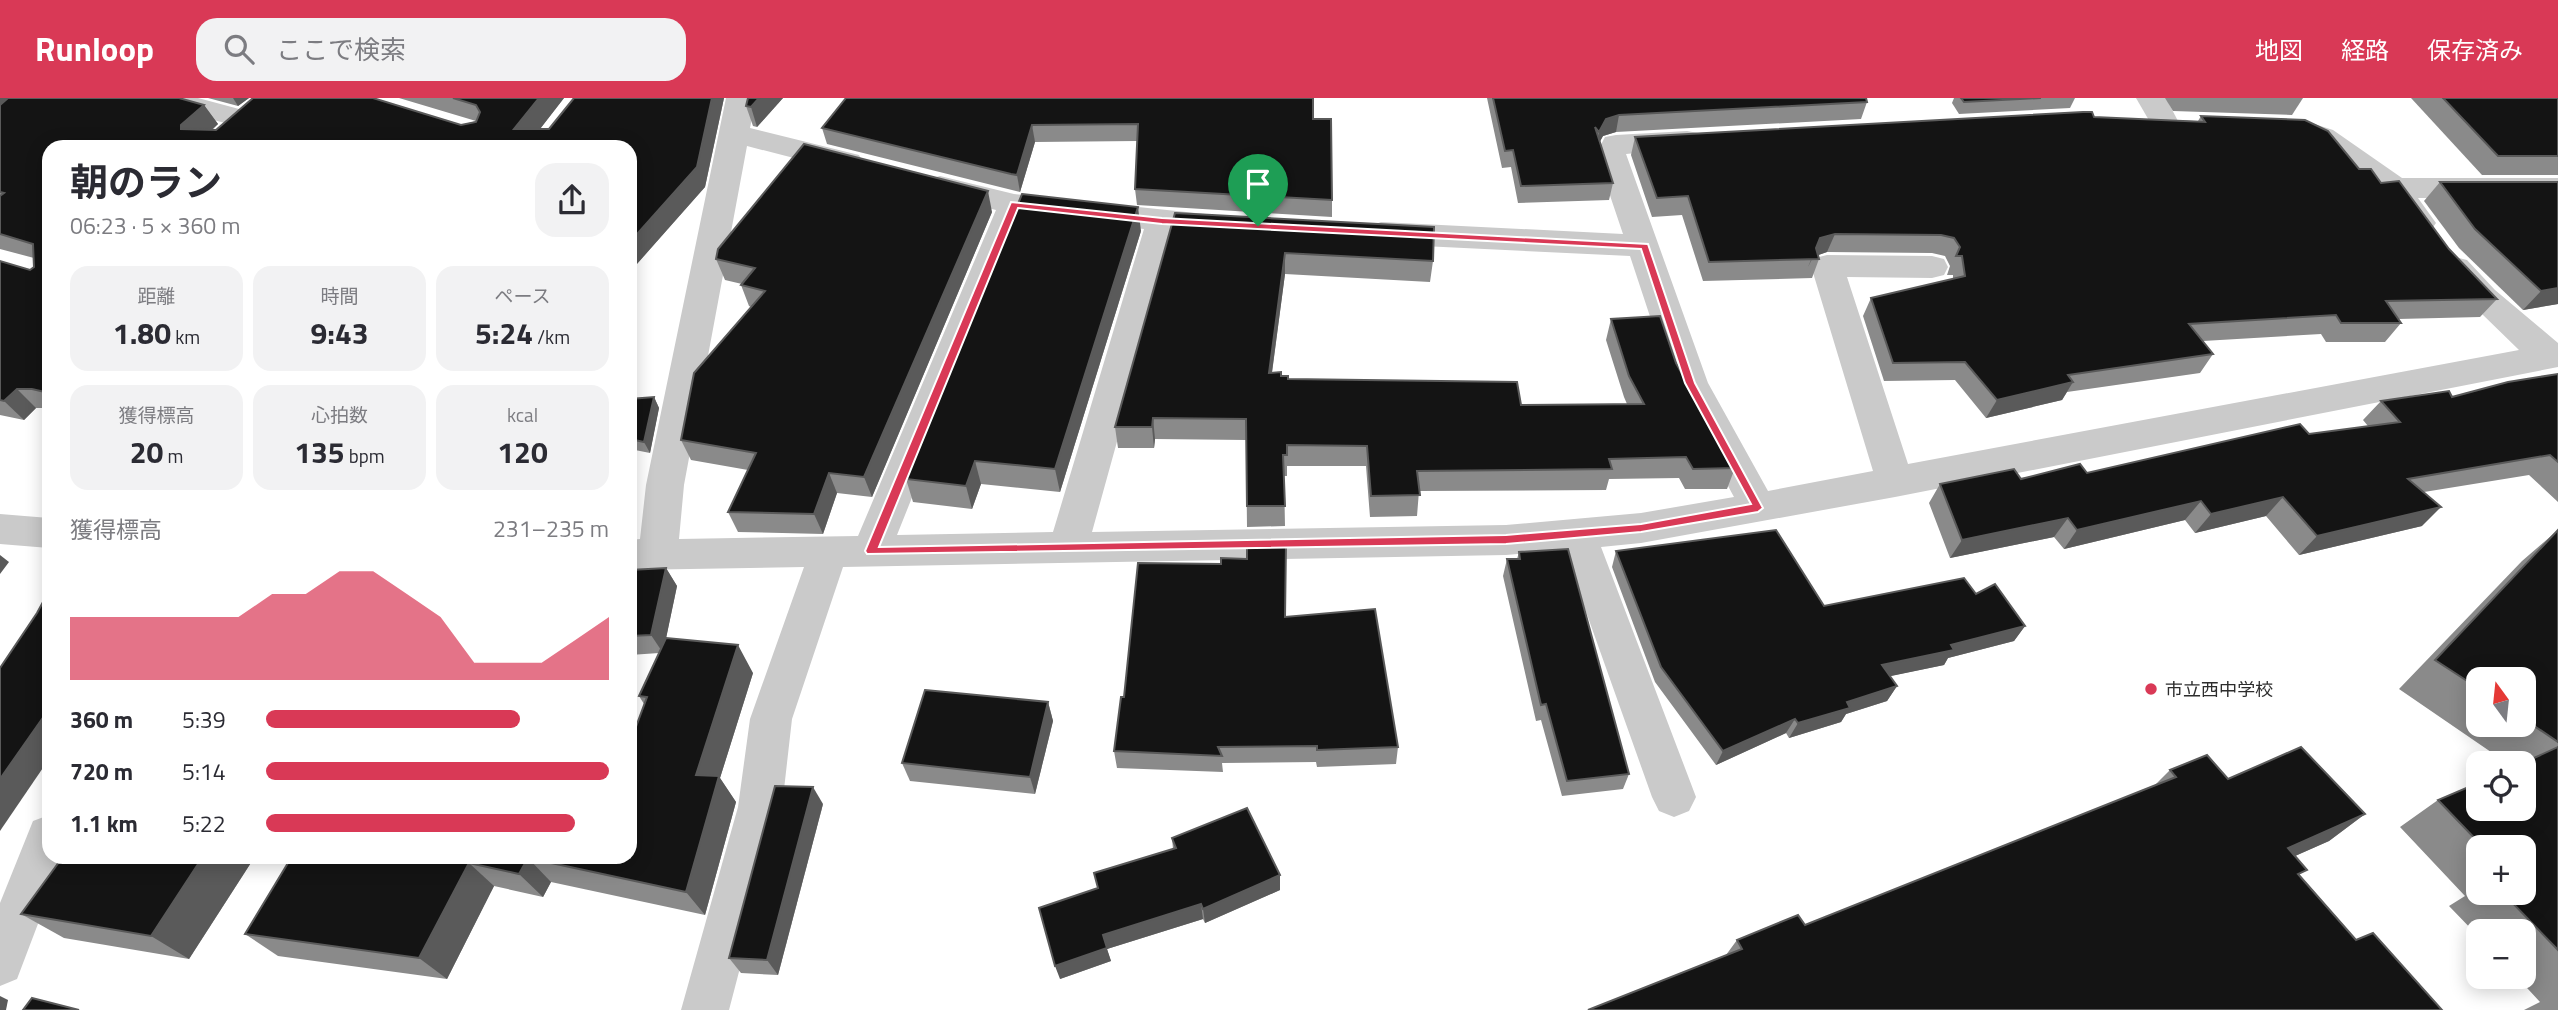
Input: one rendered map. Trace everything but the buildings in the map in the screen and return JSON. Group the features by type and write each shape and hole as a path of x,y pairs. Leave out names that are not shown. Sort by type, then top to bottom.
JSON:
{"street":[{"path":"163,98 244,119"},
{"path":"220,140 270,98"},
{"path":"741,98 665,485 644,555 1506,540 1641,528 1895,483 2553,356"},
{"path":"2125,121 2169,115"},
{"path":"2271,126 2298,127 2322,137 2395,188 2446,258 2483,298 2553,356"},
{"path":"734,134 1014,204 1162,221 1258,226"},
{"path":"1710,138 1616,144 1611,154 1645,246 1690,383 1758,508"},
{"path":"2395,188 2558,188"},
{"path":"871,551 1014,204"},
{"path":"1068,548 1162,221"},
{"path":"1355,231 1645,246"},
{"path":"1895,483 1827,266 1932,267"},
{"path":"0,529 42,532"},
{"path":"1577,534 1674,797"},
{"path":"705,1010 760,807 771,719 829,552"},
{"path":"0,962 42,853"}],"place":[{"name":"市立西中学校","path":"2151,689"}],"route":[{"path":"1014,204 1162,221 1258,226 1645,246 1690,383 1758,508 1641,528 1506,540 871,551 1014,204"}]}
